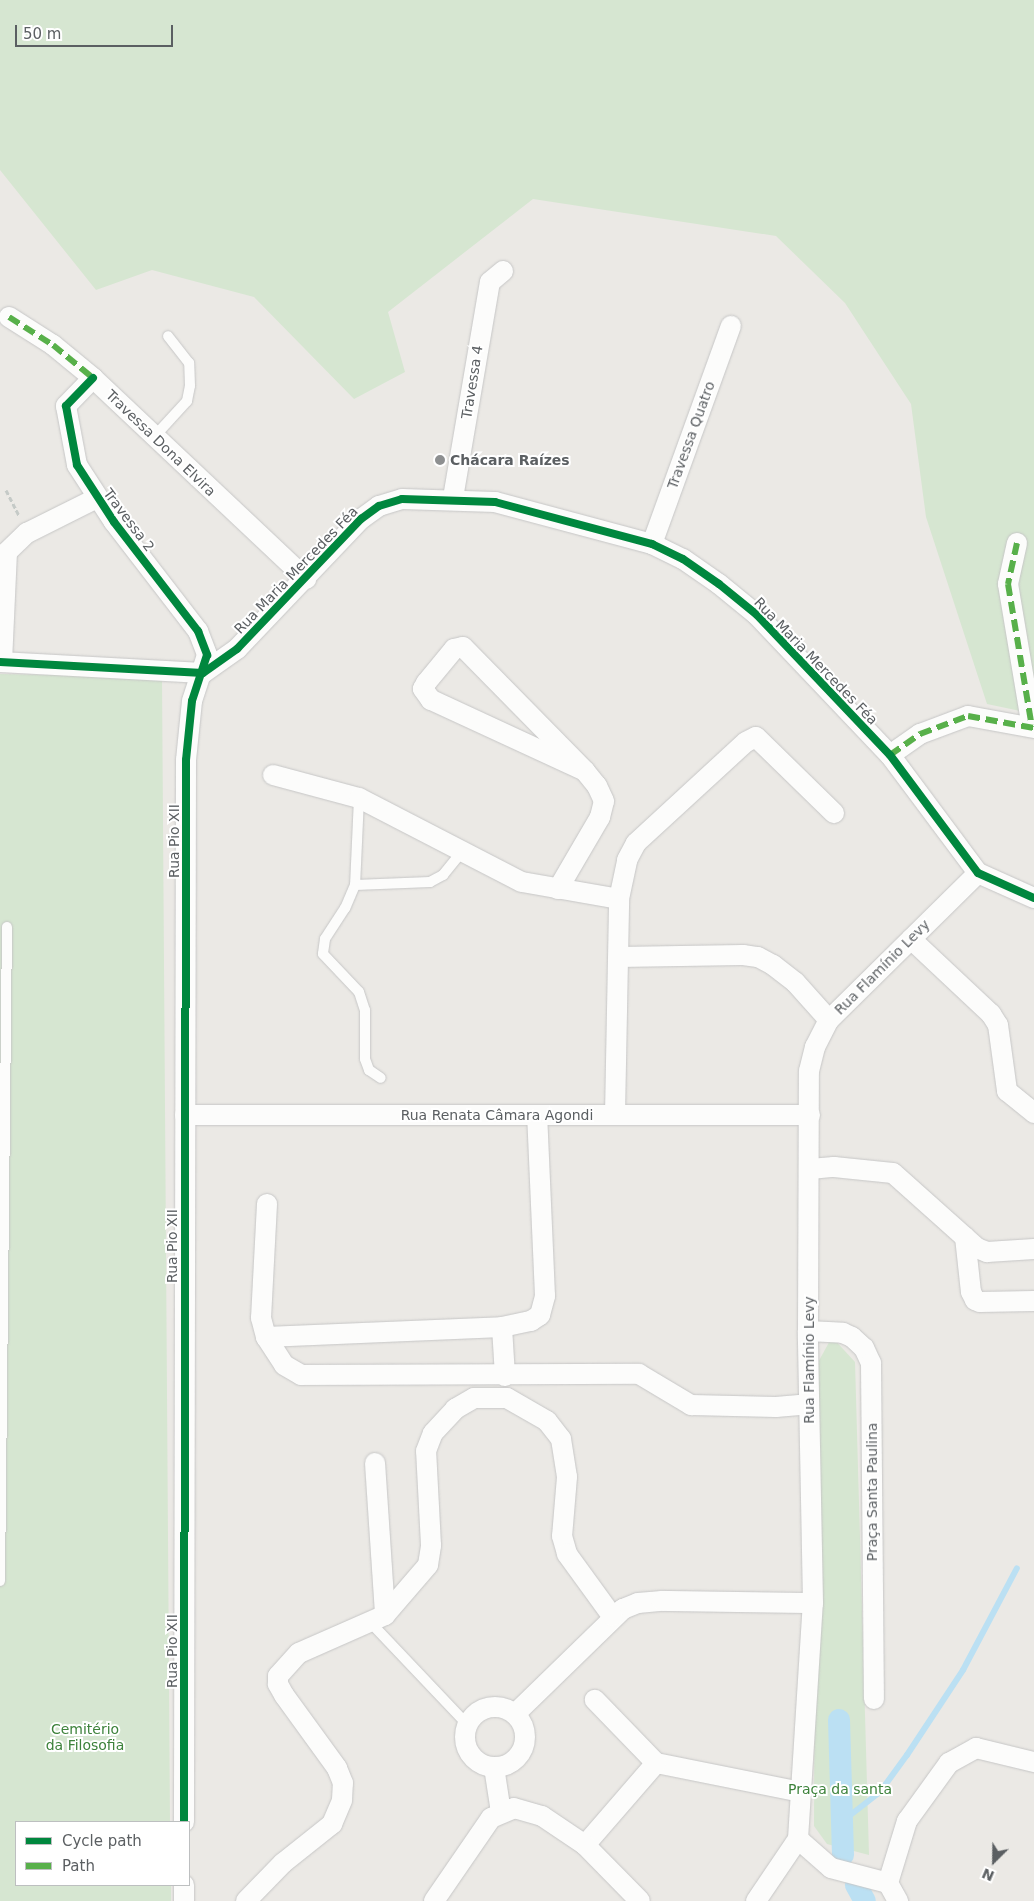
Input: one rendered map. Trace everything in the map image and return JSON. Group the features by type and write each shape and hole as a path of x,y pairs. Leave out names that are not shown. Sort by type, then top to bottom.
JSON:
{"street":[{"name":"Travessa 4","path":"453,498 490,282 503,272"},
{"name":"Travessa Dona Elvira","path":"10,317 53,345 94,378 154,437 306,579"},
{"name":"Travessa Quatro","path":"652,544 731,326"},
{"name":"Travessa 2","path":"94,378 71,399 66,412 77,465 97,498 198,631 207,655 203,672"},
{"path":"97,498 27,533 7,552 1,662 203,672"},
{"name":"Rua Maria Mercedes Féa","path":"203,672 237,649 306,579 361,519 379,506 402,499 453,498 495,502 652,544 690,564 757,615 890,755 978,873 1034,898"},
{"path":"890,755 920,734 968,716 1033,728 1008,584 1017,543"},
{"path":"558,889 600,817 604,801 598,786 585,771 463,647 454,649 426,683 423,689 431,700 585,771"},
{"name":"Rua Pio XII","path":"184,1821 186,760 192,701 203,672"},
{"path":"616,1115 619,899 627,860 636,843 746,742 756,737 834,813"},
{"path":"272,775 359,798 522,882 619,899"},
{"name":"Rua Flamínio Levy","path":"798,1839 813,1603 808,1404 809,1071 814,1047 829,1020 978,873"},
{"path":"911,939 991,1014 998,1025 1007,1091 1034,1113"},
{"path":"619,957 743,955 758,958 774,964 795,982 829,1020"},
{"name":"Rua Renata Câmara Agondi","path":"185,1115 810,1115"},
{"path":"266,1337 502,1327 532,1320 540,1315 545,1296 537,1115"},
{"path":"810,1169 834,1168 893,1173 965,1238 986,1252 1034,1249"},
{"path":"267,1204 261,1318 266,1337 284,1365 301,1375 505,1376 639,1374 691,1405 776,1407 808,1404"},
{"path":"965,1238 970,1292 975,1300 980,1302 1034,1301"},
{"path":"502,1327 505,1376"},
{"name":"Praça Santa Paulina","path":"808,1331 842,1333 852,1337 864,1348 871,1363 874,1699"},
{"path":"246,1901 283,1864 332,1824 342,1800 343,1783 337,1768 284,1695 278,1684 278,1676 299,1653 378,1619 412,1587 430,1558 426,1450 433,1433 455,1409 474,1398 489,1396 507,1398 530,1409 548,1421 561,1439 567,1477 562,1536 567,1554 612,1616"},
{"path":"375,1463 378,1619"},
{"path":"515,1714 612,1616 638,1603 662,1601 813,1603"},
{"path":"595,1700 656,1763 800,1792"},
{"path":"488,1707 502,1707 515,1714 523,1726 522,1748 508,1764 494,1767 480,1763 469,1753 464,1739 467,1724 475,1713 488,1707"},
{"path":"898,1901 888,1883 907,1821 949,1763 976,1748 1034,1762"},
{"path":"585,1845 656,1763"},
{"path":"494,1767 501,1812"},
{"path":"434,1901 486,1825 501,1812 514,1808 527,1809 585,1845 640,1901"},
{"path":"756,1901 798,1839 831,1868 888,1883"},
{"path":"184,1886 184,1901"}],"lane":[{"path":"154,437 187,401 190,386 189,363 168,336"},
{"path":"359,798 355,885 345,908 324,939 323,954 359,992 365,1010 365,1059 369,1070 381,1078"},
{"path":"355,885 430,882 443,874 461,852"},
{"path":"0,1581 7,927"},
{"path":"378,1619 467,1724"}],"path":[{"path":"6,490 27,533"}],"green space":[{"path":"0,0 1034,0 1034,714 987,704 926,517 911,404 845,303 776,236 533,199 388,312 405,372 354,399 254,297 152,270 96,290 0,170"},
{"name":"Cemitério da Filosofia","path":"0,674 162,677 170,1821 15,1821 15,1886 171,1886 171,1901 0,1901"},
{"name":"Praça da santa","path":"832,1337 855,1362 869,1855 827,1844 814,1826 816,1366"}],"waterway":[{"path":"844,1820 880,1792 907,1755 963,1670 1017,1568"},
{"path":"839,1720 843,1855"},
{"path":"856,1885 865,1901"}],"marked path":[{"path":"9,317 53,345 93,378"},
{"path":"1017,543 1008,584 1032,727"},
{"path":"890,755 920,734 968,716 1034,728"}],"cycle path":[{"path":"93,378 66,406 77,465 114,522 198,631 207,655 192,701 186,760 184,1821"},
{"path":"0,662 203,673 237,649 361,519 379,506 402,499 495,502 652,544 683,559 719,584 757,615 890,755 978,873 1034,898"}],"place":[{"name":"Chácara Raízes","path":"440,460"}]}
